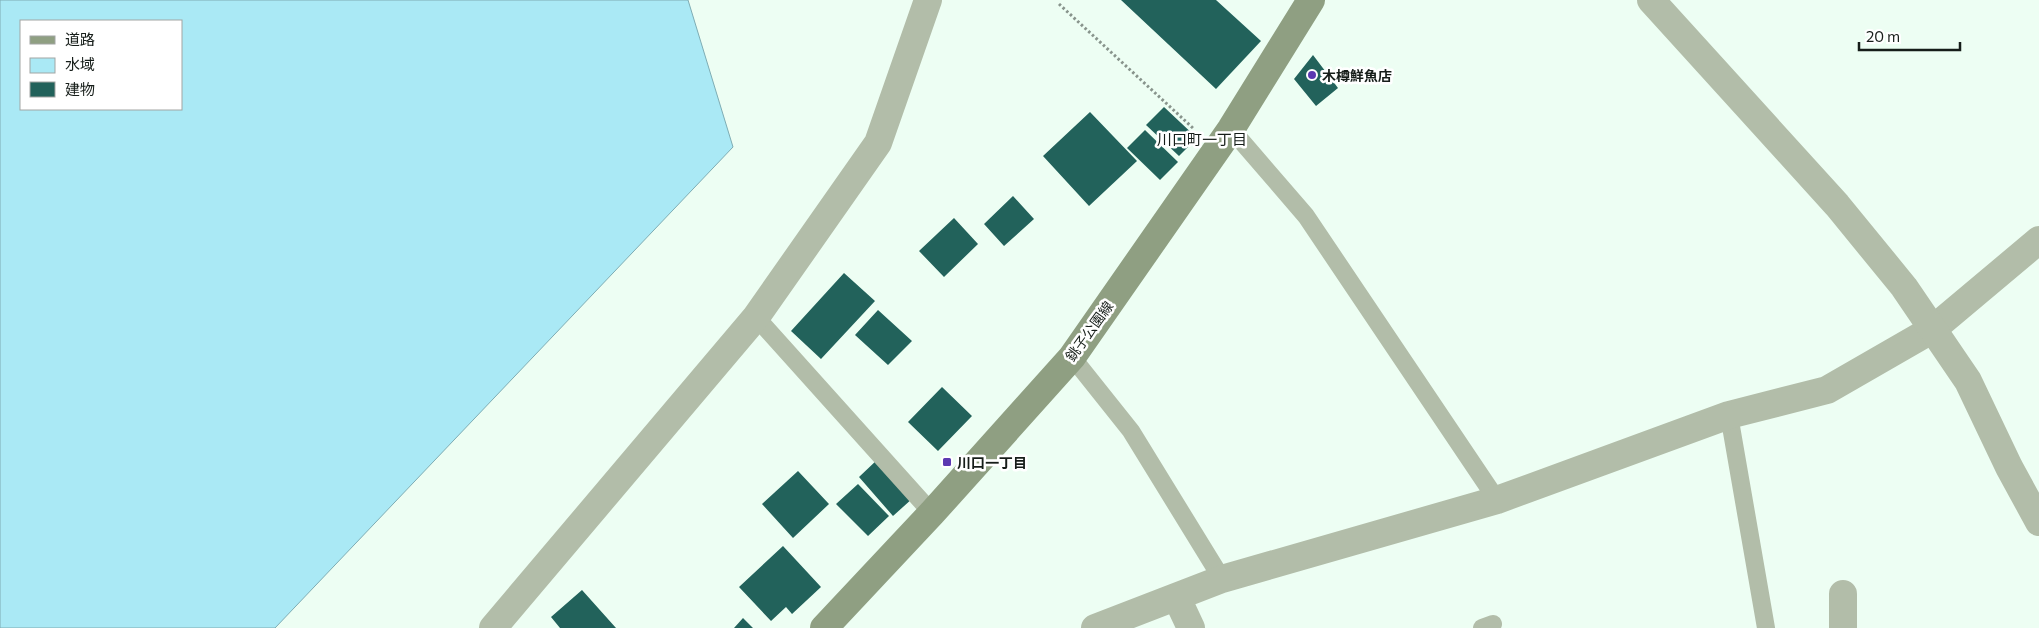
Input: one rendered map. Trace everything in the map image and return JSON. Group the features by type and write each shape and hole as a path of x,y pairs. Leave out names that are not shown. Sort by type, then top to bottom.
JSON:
{"main road":[{"name":"銚子公園線","path":"824,628 932,514 1072,357 1223,139 1311,0"}],"street":[{"path":"492,628 756,317 878,143 928,0"},
{"path":"1651,0 1837,205 1904,287 1968,381 2009,467 2039,522"},
{"path":"1095,628 1177,598 1222,579 1497,500 1729,415 1827,390 1933,329 2039,240"},
{"path":"1843,594 1843,628"},
{"path":"1177,598 1191,628"}],"lane":[{"path":"1223,139 1306,216 1497,500"},
{"path":"756,317 932,514"},
{"path":"1072,357 1131,431 1222,579"},
{"path":"1729,415 1766,628"}],"path":[{"path":"1059,4 1223,139"}],"water":[{"path":"0,0 688,0 733,147 275,628 0,628"}],"building":[{"path":"1121,0 1216,0 1261,41 1216,89"},
{"path":"1313,55 1338,88 1316,106 1294,79"},
{"path":"1164,107 1197,138 1179,156 1146,125"},
{"path":"1090,112 1137,161 1089,206 1043,156"},
{"path":"1145,130 1178,162 1160,180 1127,148"},
{"path":"1013,196 1034,219 1004,246 984,224"},
{"path":"954,218 978,244 944,277 919,251"},
{"path":"844,273 875,301 821,359 791,331"},
{"path":"878,310 912,341 888,365 855,335"},
{"path":"942,387 972,416 938,451 908,422"},
{"path":"878,459 913,498 893,516 859,477"},
{"path":"798,471 829,504 793,538 762,504"},
{"path":"858,484 889,516 868,536 836,504"},
{"path":"783,546 821,587 792,614 786,607 771,621 739,587"},
{"path":"582,590 616,628 560,628 551,617"},
{"path":"743,618 753,628 734,628"}],"place":[{"name":"木樽鮮魚店","path":"1312,75"},
{"name":"川口一丁目","path":"947,462"}],"district":[{"name":"川口町一丁目","path":"1202,139"}]}
